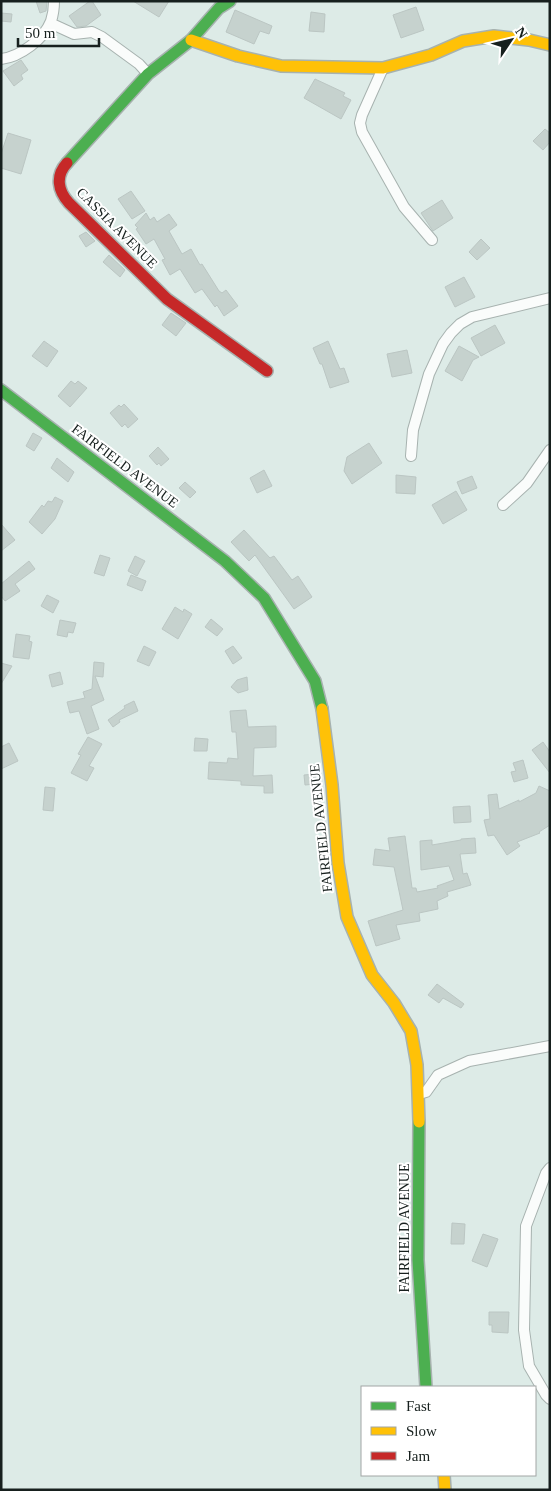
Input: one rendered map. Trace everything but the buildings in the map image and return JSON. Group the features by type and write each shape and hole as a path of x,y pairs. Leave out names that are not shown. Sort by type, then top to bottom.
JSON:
{"street":[{"path":"1,59 8,59 21,53 33,44 50,23 54,1"},
{"name":"CASSIA AVENUE","path":"230,1 219,8 191,40 148,74 63,167 59,176 59,186 62,195 167,299 266,371"},
{"path":"50,23 74,34 92,32 102,37 140,64 148,74"},
{"path":"191,40 238,56 281,66 383,68 431,55 463,41 494,36 529,40 550,45"},
{"path":"383,68 362,115 360,123 362,132 404,207 432,240"},
{"path":"411,456 413,430 429,374 443,344 451,333 460,324 472,317 550,298"},
{"name":"FAIRFIELD AVENUE","path":"1,390 225,561 264,598 289,636 314,681 323,715 332,785 338,863 347,917 372,975 394,1003 411,1031 417,1064 419,1094 418,1260 426,1386"},
{"path":"503,504 527,483 550,450"},
{"path":"419,1094 426,1092 438,1075 469,1061 550,1046"},
{"path":"550,1168 546,1173 526,1226 524,1330 530,1366 546,1395 550,1398"},
{"path":"444,1476 445,1490"}],"traffic: fast":[{"path":"67,163 148,74 191,40 219,8 230,1"},
{"path":"1,390 225,561 264,598 315,681 322,709"},
{"path":"419,1122 418,1260 426,1386"}],"traffic: slow":[{"path":"191,40 238,56 281,66 383,68 431,55 463,41 494,36 529,40 550,45"},
{"path":"322,709 332,785 338,863 347,917 372,975 394,1003 411,1031 417,1065 419,1122"},
{"path":"444,1476 445,1490"}],"traffic: jam":[{"path":"67,163 63,168 59,183 62,194 69,203 167,299 267,371"}]}
